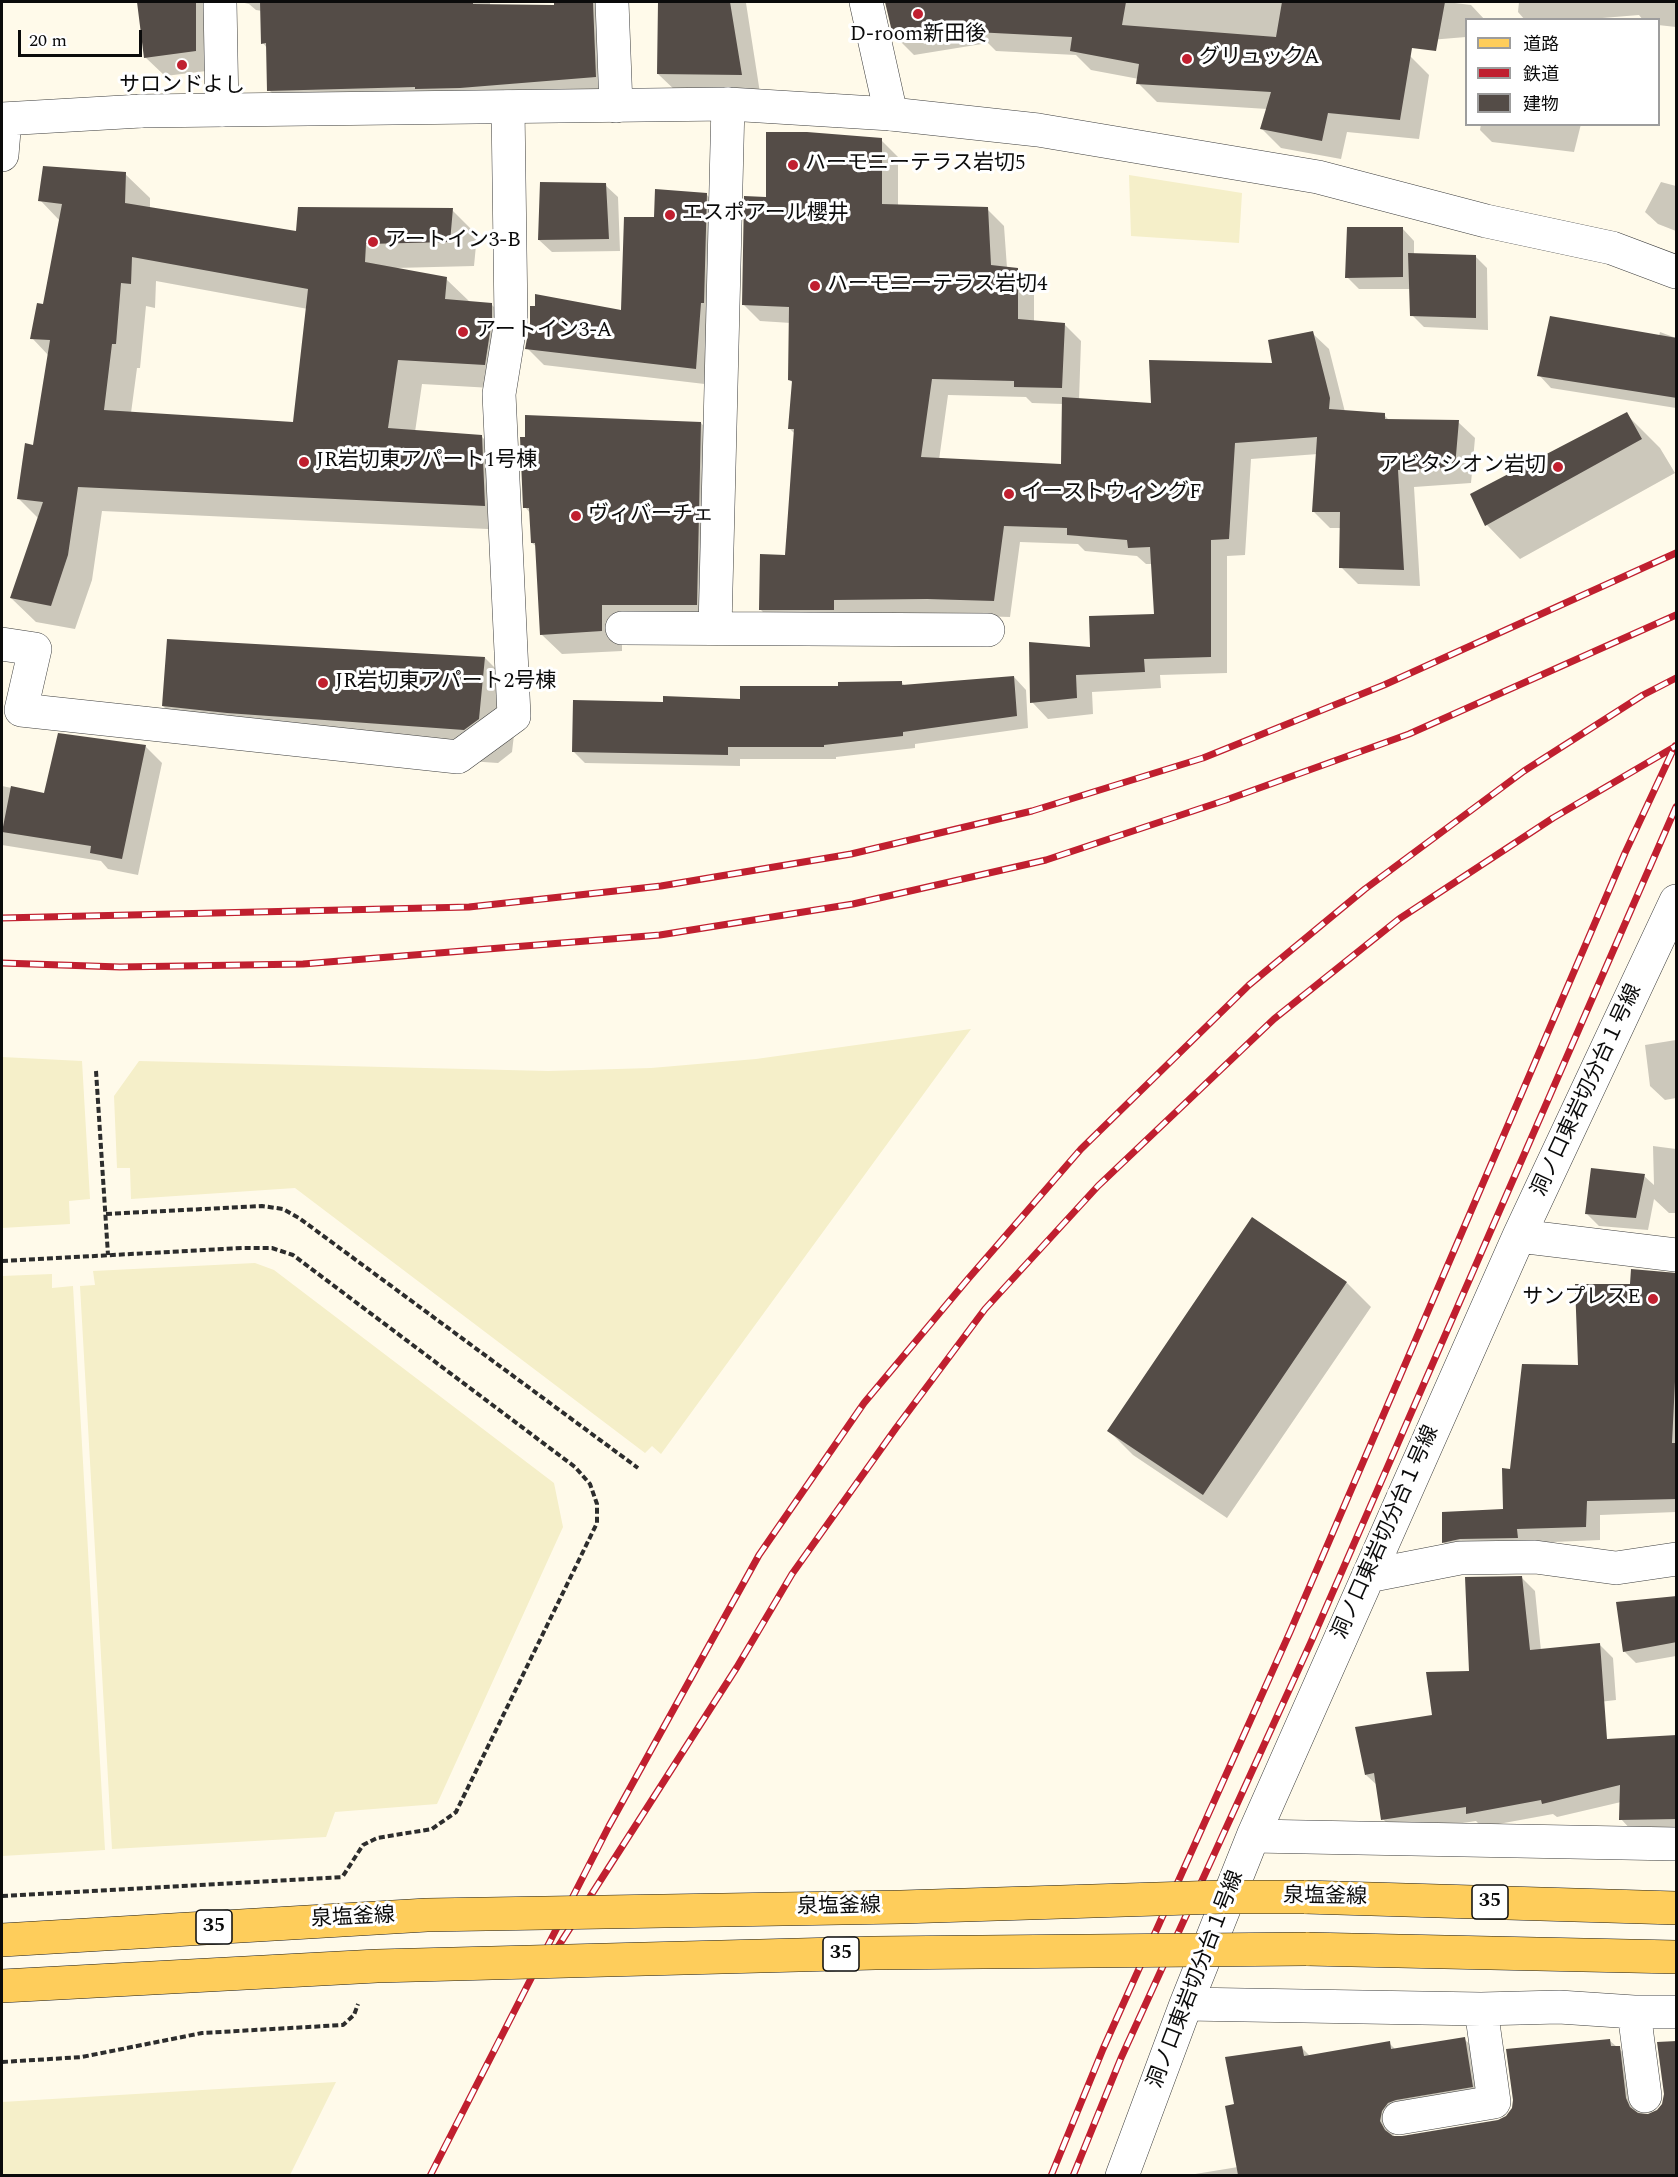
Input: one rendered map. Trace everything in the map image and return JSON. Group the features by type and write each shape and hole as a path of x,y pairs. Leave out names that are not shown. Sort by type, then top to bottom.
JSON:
{"main road":[{"name":"泉塩釜線","path":"2,1940 427,1915 1304,1897 1677,1908"},
{"name":"35","path":"2,1986 377,1966 875,1953 1306,1949 1677,1957"}],"street":[{"path":"220,2 222,110"},
{"path":"612,2 616,106"},
{"path":"866,2 891,114"},
{"path":"715,628 728,104"},
{"path":"2,155 3,119 141,111 728,104 891,114 1038,130 1318,177 1486,221 1612,248 1677,272"},
{"path":"2,644 35,649 21,710 458,757 513,716 499,394 511,320 508,107"},
{"path":"622,628 988,630"},
{"name":"洞ノ口東岩切分台１号線","path":"1122,2175 1186,2004 1253,1836 1520,1236 1677,902"},
{"path":"1520,1236 1677,1255"},
{"path":"1368,1576 1460,1558 1535,1557 1616,1568 1677,1559"},
{"path":"1253,1836 1677,1844"},
{"path":"1186,2004 1559,2007 1634,2012 1677,2012"},
{"path":"1399,2118 1494,2102 1481,2008"},
{"path":"1634,2012 1645,2096"}],"path":[{"path":"96,1071 108,1255"},
{"path":"106,1214 262,1206 283,1209 299,1218 638,1468"},
{"path":"2,1261 242,1248 272,1248 293,1255 575,1467 590,1484 597,1504 597,1522 456,1812 432,1829 377,1838 363,1845 343,1876"},
{"path":"2,1896 343,1876 351,1883"},
{"path":"2,2062 82,2057 202,2034 343,2025 354,2016 360,2001"}],"shaded area":[{"path":"1129,175 1242,193 1239,243 1131,236"},
{"path":"971,1029 661,1454 652,1446 645,1453 295,1188 131,1199 130,1168 117,1168 114,1096 139,1061 548,1071 651,1068 756,1059"},
{"path":"2,1057 82,1061 90,1199 69,1201 70,1224 2,1228"},
{"path":"255,1263 274,1270 554,1483 563,1527 437,1804 335,1812 326,1837 112,1849 80,1286 95,1285 93,1271"},
{"path":"52,1274 52,1288 73,1286 105,1850 2,1856 2,1276"},
{"path":"336,2082 290,2175 2,2175 2,2102"}],"building":[{"path":"137,2 196,2 196,51 144,58"},
{"path":"260,2 473,2 473,4 554,5 554,2 593,2 596,77 460,88 267,91 266,43 261,44"},
{"path":"658,2 730,2 742,75 657,74"},
{"path":"885,2 1126,2 1122,25 1276,37 1282,2 1445,2 1436,51 1412,48 1400,120 1328,113 1322,141 1260,129 1271,92 1136,84 1139,64 1070,51 1072,37 975,32 975,23 893,36"},
{"path":"766,132 807,132 882,138 882,204 988,207 991,265 1018,268 1018,319 1065,323 1062,388 1014,387 1014,381 932,379 921,457 1061,464 1062,397 1151,403 1149,360 1272,363 1268,340 1313,331 1330,398 1329,409 1385,413 1385,419 1459,420 1455,467 1398,470 1404,570 1339,568 1340,512 1312,512 1317,437 1235,443 1229,539 1211,540 1211,657 1144,659 1145,672 1076,675 1077,698 1030,703 1029,642 1090,647 1089,616 1154,614 1150,547 1128,548 1127,540 1067,535 1067,528 1004,526 994,601 834,600 834,610 759,610 760,554 785,555 794,429 788,429 792,381 788,380 789,307 742,305 744,196 766,197"},
{"path":"43,166 126,172 125,203 296,231 298,207 453,208 450,242 366,244 365,262 447,277 445,299 492,303 485,365 398,360 388,428 482,435 485,506 78,487 68,555 51,606 10,598 43,502 17,499 25,443 33,445 50,340 30,339 37,303 43,304 62,204 38,201","holes":["132,257 308,289 293,422 104,410 112,344 116,344 121,283 131,284"]},
{"path":"540,182 606,183 609,239 538,240"},
{"path":"655,189 707,193 704,303 701,303 696,369 525,349 530,323 530,306 535,306 535,294 621,310 624,217 654,217"},
{"path":"1347,227 1403,227 1403,277 1345,278"},
{"path":"1408,253 1476,255 1476,318 1410,316"},
{"path":"1550,316 1677,338 1677,398 1537,376"},
{"name":"アビタシオン岩切","path":"1627,412 1642,439 1485,526 1470,494"},
{"path":"525,415 701,422 697,605 602,605 602,631 540,635 535,543 531,543 529,508 523,508 520,437 525,437"},
{"name":"JR岩切東アパート2号棟","path":"167,639 485,657 479,719 464,730 227,713 162,706"},
{"path":"1014,676 1017,716 903,732 903,736 824,745 824,747 728,747 728,755 572,752 573,700 663,702 663,696 740,699 740,686 838,686 838,682 902,681 902,685"},
{"path":"58,733 146,745 122,859 90,853 91,846 2,832 11,786 44,793"},
{"path":"1591,1168 1645,1174 1636,1218 1585,1214"},
{"path":"1252,1217 1347,1282 1203,1495 1107,1431"},
{"path":"1631,1269 1677,1273 1677,1341 1672,1443 1677,1443 1677,1499 1587,1501 1586,1527 1517,1529 1518,1538 1460,1539 1442,1543 1442,1512 1503,1509 1502,1468 1510,1469 1522,1364 1578,1365 1575,1284 1630,1284"},
{"path":"1522,1576 1530,1650 1600,1643 1607,1739 1677,1735 1677,1819 1619,1820 1620,1785 1542,1804 1541,1800 1466,1814 1466,1807 1381,1820 1374,1773 1365,1775 1355,1727 1432,1715 1426,1672 1469,1671 1465,1577"},
{"path":"1677,1596 1677,1642 1623,1652 1616,1602"},
{"path":"1465,2037 1473,2087 1388,2103 1382,2111 1380,2121 1385,2130 1393,2136 1402,2136 1498,2120 1506,2116 1512,2108 1513,2100 1506,2049 1610,2039 1611,2046 1620,2046 1626,2098 1630,2107 1638,2113 1648,2114 1657,2110 1662,2104 1664,2094 1657,2042 1677,2041 1677,2175 1238,2175 1225,2106 1234,2104 1225,2057 1302,2046 1304,2056 1390,2041 1391,2049"}],"railway":[{"path":"2,918 469,907 661,886 851,854 1032,811 1203,758 1384,685 1676,553"},
{"path":"2,963 120,967 303,964 660,935 853,904 1046,860 1226,800 1409,734 1676,615"},
{"path":"430,2176 609,1826 759,1555 864,1403 1081,1149 1249,985 1365,889 1524,771 1643,695 1676,678"},
{"path":"1051,2176 1103,2049 1290,1632 1625,853 1675,746"},
{"path":"547,1964 737,1667 792,1574 896,1428 985,1309 1098,1186 1274,1019 1399,919 1553,818 1676,746"},
{"path":"1073,2176 1121,2058 1311,1642 1676,807"}],"place":[{"name":"D-room新田後","path":"918,14"},
{"name":"グリュックA","path":"1187,59"},
{"name":"サロンドよし","path":"182,65"},
{"name":"ハーモニーテラス岩切5","path":"793,165"},
{"name":"エスポアール櫻井","path":"670,215"},
{"name":"アートイン3-B","path":"373,242"},
{"name":"ハーモニーテラス岩切4","path":"815,286"},
{"name":"アートイン3-A","path":"463,332"},
{"name":"JR岩切東アパート1号棟","path":"304,462"},
{"name":"アビタシオン岩切","path":"1558,467"},
{"name":"イーストウィングF","path":"1009,494"},
{"name":"ヴィバーチェ","path":"576,516"},
{"name":"JR岩切東アパート2号棟","path":"323,683"},
{"name":"サンプレスE","path":"1653,1299"}]}
